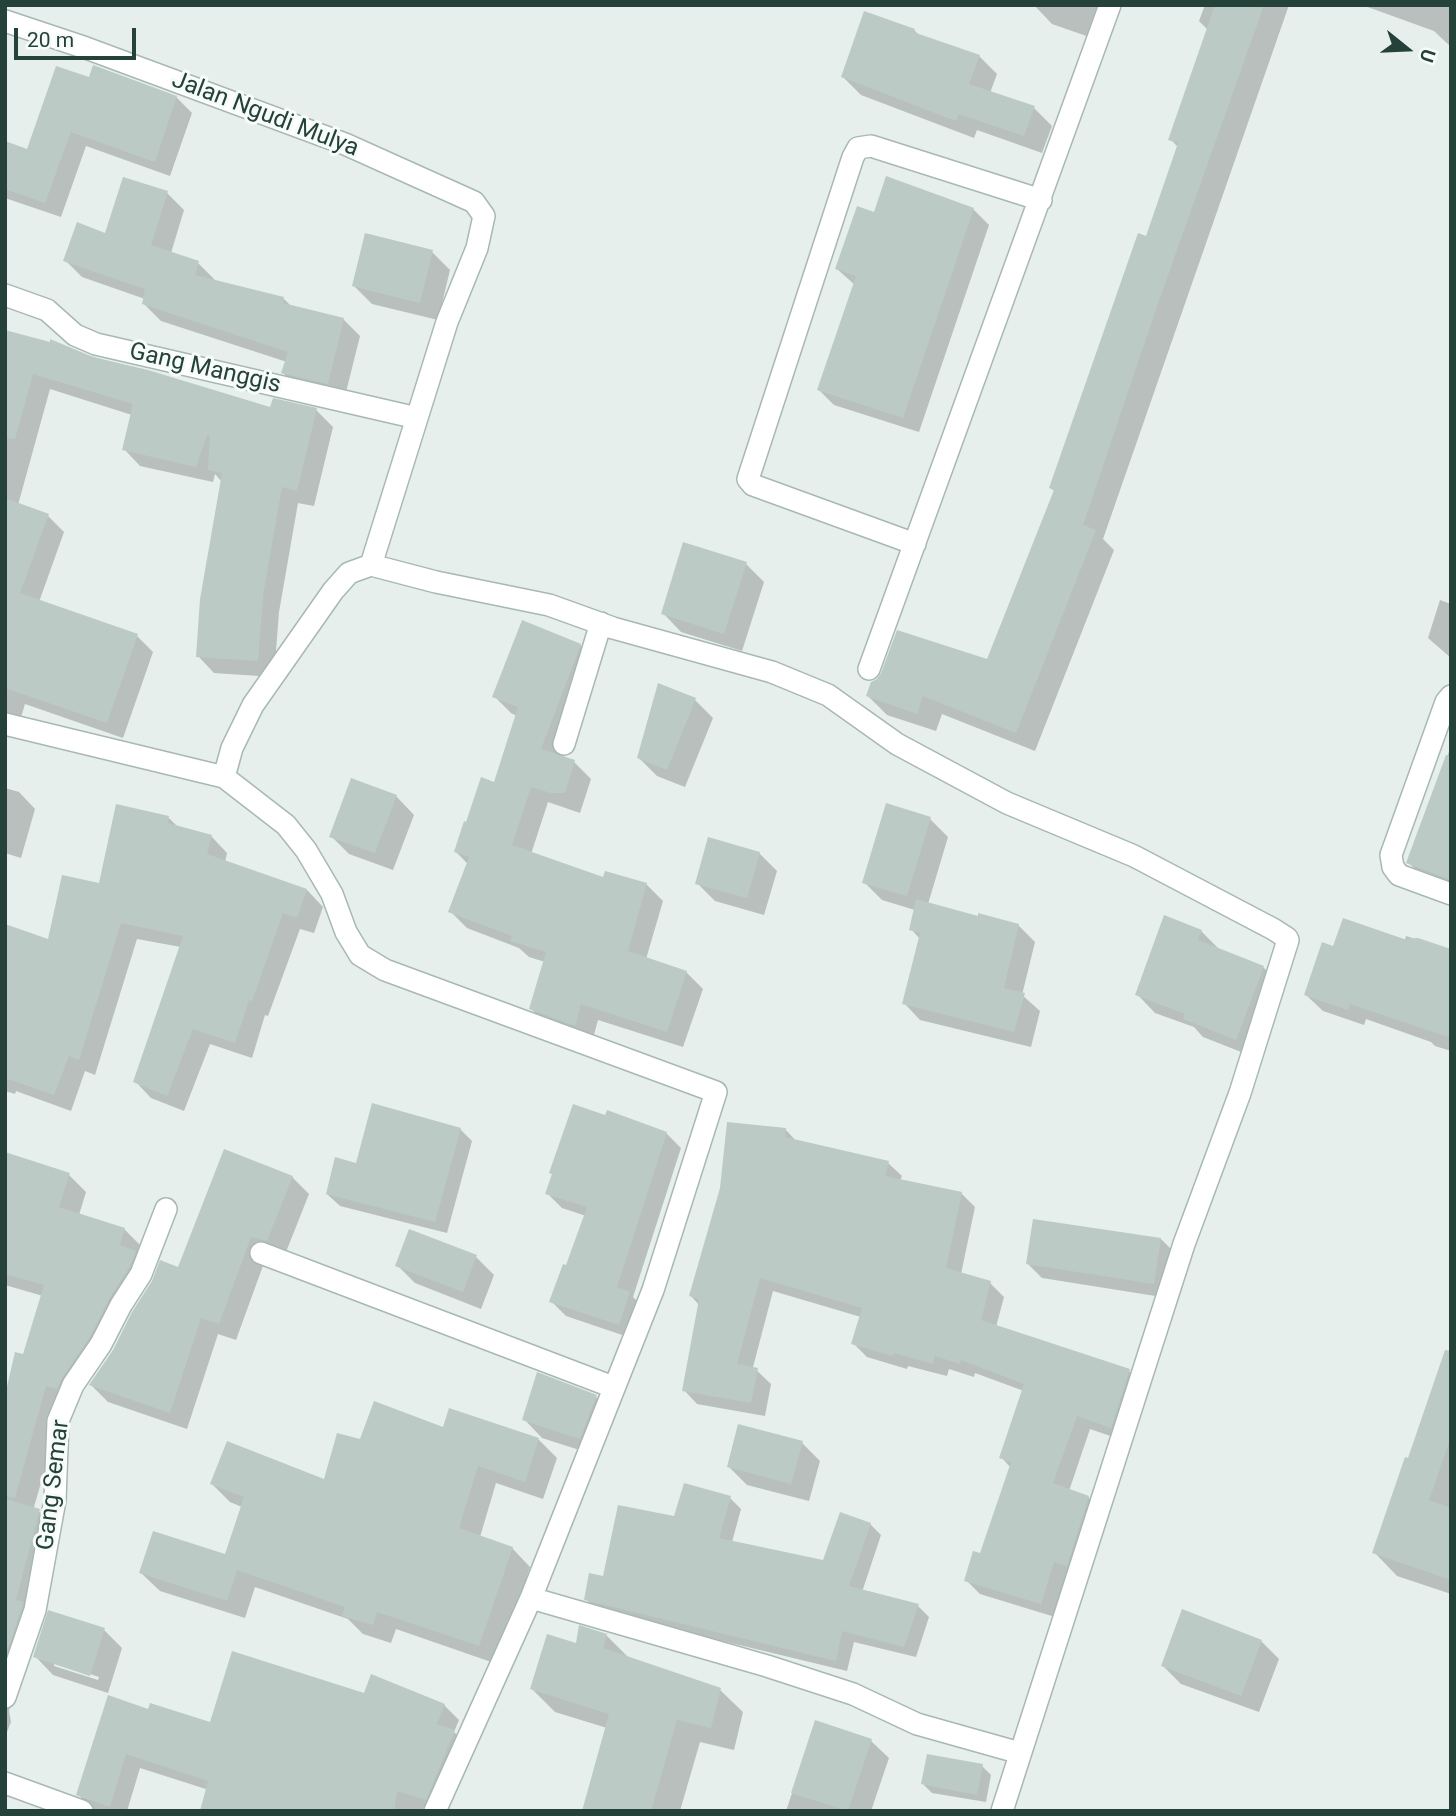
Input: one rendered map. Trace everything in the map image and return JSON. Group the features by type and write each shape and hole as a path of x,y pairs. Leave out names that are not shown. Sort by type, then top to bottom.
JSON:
{"street":[{"path":"869,669 1110,5"},
{"name":"Jalan Ngudi Mulya","path":"5,21 86,48 345,144 474,202 484,216 477,248 447,322 370,565"},
{"path":"915,544 753,485 748,479 853,157 858,148 871,146 1041,200"},
{"name":"Gang Manggis","path":"5,295 47,310 75,335 96,344 417,418"},
{"path":"223,777 232,748 253,705 333,591 349,573 370,565 424,580 549,606 772,672 828,695 897,744 996,797 1134,856 1273,929 1288,940 1240,1093 1184,1244 1002,1811"},
{"path":"564,744 601,623"},
{"path":"1451,696 1446,702 1391,855 1393,867 1399,875 1451,894"},
{"path":"5,724 223,777 286,825 306,850 332,894 346,932 360,955 385,970 716,1092 653,1290 531,1598 435,1811"},
{"name":"Gang Semar","path":"5,1698 35,1610 55,1500 58,1421 73,1385 101,1344 141,1274 166,1209"},
{"path":"261,1253 613,1387"},
{"path":"531,1598 767,1666 853,1694 917,1724 1020,1753"},
{"path":"5,1783 70,1809"}],"building":[{"path":"1215,5 1264,5 1083,525 1096,530 1016,733 923,696 917,714 866,696 871,682 881,673 897,630 987,659 1054,490 1049,488 1138,233 1146,236 1178,143 1168,140"},
{"path":"864,11 915,29 913,32 980,55 969,84 1035,106 1024,136 959,114 956,121 841,77"},
{"path":"93,65 177,96 155,162 71,132 45,203 5,189 5,141 27,149 56,66 89,77"},
{"path":"886,176 974,208 903,418 817,390 856,276 835,269 857,206 874,212"},
{"path":"123,177 168,191 151,245 199,261 195,275 284,297 283,303 344,318 328,384 281,373 288,352 142,304 145,289 63,261 77,222 105,233"},
{"path":"365,233 433,250 420,303 352,286"},
{"path":"5,330 50,342 50,339 93,357 148,370 270,407 273,398 317,408 297,491 282,487 263,595 258,661 196,657 200,599 222,473 208,470 210,436 207,435 196,467 122,450 133,404 33,374 15,439 5,438"},
{"path":"5,498 49,514 20,593 138,634 107,723 5,688"},
{"path":"683,542 747,562 724,634 661,614"},
{"path":"522,620 581,644 541,749 575,760 565,793 551,793 531,787 512,845 603,877 605,871 647,883 628,951 687,971 667,1032 581,1004 575,1026 529,1009 546,952 510,941 512,936 448,912 469,857 454,852 464,821 466,822 481,777 494,782 518,707 492,697"},
{"path":"658,683 696,698 667,770 637,758"},
{"path":"1446,755 1451,756 1451,880 1406,863"},
{"path":"351,778 397,795 375,853 329,837"},
{"path":"886,803 931,817 907,896 862,883"},
{"path":"116,804 169,816 168,823 212,835 207,854 307,889 297,918 283,913 235,1043 193,1029 167,1096 133,1082 183,936 121,923 79,1060 69,1056 54,1095 5,1078 5,924 48,939 62,875 99,883"},
{"path":"708,837 760,852 747,898 695,884"},
{"path":"916,899 1019,924 1004,988 1025,993 1014,1032 902,1004 920,933 909,930"},
{"path":"1164,915 1202,930 1198,940 1264,966 1236,1040 1183,1019 1185,1014 1135,995"},
{"path":"1343,918 1404,939 1418,938 1451,949 1451,1038 1350,1004 1348,1010 1304,995 1322,942 1333,946"},
{"path":"372,1103 461,1128 435,1222 326,1194 335,1157 356,1163"},
{"path":"573,1104 605,1115 607,1110 667,1132 617,1287 630,1292 619,1325 549,1302 587,1207 545,1194 552,1174 549,1173"},
{"path":"727,1122 786,1128 785,1137 889,1161 885,1176 962,1192 946,1268 991,1281 981,1320 1130,1369 1111,1428 1077,1416 1053,1483 1089,1496 1067,1566 1054,1562 1041,1604 964,1581 973,1551 980,1553 1011,1462 999,1458 1024,1384 961,1360 960,1364 935,1356 933,1364 851,1344 862,1308 760,1278 737,1364 758,1368 751,1403 682,1391 699,1299 689,1296 720,1188"},
{"path":"224,1149 293,1176 267,1241 251,1237 219,1324 201,1318 170,1413 89,1385 113,1350 132,1312 152,1281 160,1260 178,1267"},
{"path":"5,1152 70,1173 59,1207 125,1228 120,1245 136,1251 90,1337 57,1389 46,1386 15,1498 5,1496 5,1395 15,1352 23,1354 44,1285 5,1274"},
{"path":"1033,1219 1161,1238 1154,1284 1026,1264"},
{"path":"409,1229 477,1255 463,1292 395,1266"},
{"path":"1445,1350 1451,1351 1451,1437 1429,1500 1451,1508 1451,1580 1372,1553"},
{"path":"537,1372 597,1395 580,1439 522,1420"},
{"path":"374,1401 443,1427 449,1408 539,1438 525,1482 478,1466 459,1528 513,1547 479,1646 377,1612 373,1625 342,1616 345,1607 237,1570 227,1601 139,1573 153,1531 225,1554 244,1497 210,1484 227,1441 324,1479 337,1433 360,1439"},
{"path":"738,1424 803,1441 791,1484 727,1467"},
{"path":"684,1483 731,1496 719,1538 823,1560 840,1512 871,1523 849,1586 919,1604 904,1647 842,1631 836,1661 584,1600 589,1573 603,1576 618,1505 674,1516"},
{"path":"5,1499 40,1509 16,1600 23,1602 22,1607 8,1649 5,1648"},
{"path":"1182,1609 1262,1640 1241,1696 1161,1666"},
{"path":"48,1610 105,1628 90,1676 33,1657"},
{"path":"579,1625 607,1634 603,1648 721,1688 711,1728 677,1720 651,1811 582,1811 609,1714 530,1689 547,1634 576,1643"},
{"path":"232,1651 364,1693 371,1674 445,1704 437,1724 455,1730 426,1800 397,1791 394,1811 200,1811 208,1781 126,1754 110,1807 76,1795 108,1695 148,1709 150,1703 210,1722"},
{"path":"815,1720 872,1739 848,1811 791,1793"},
{"path":"927,1754 983,1764 977,1795 921,1784"}]}
